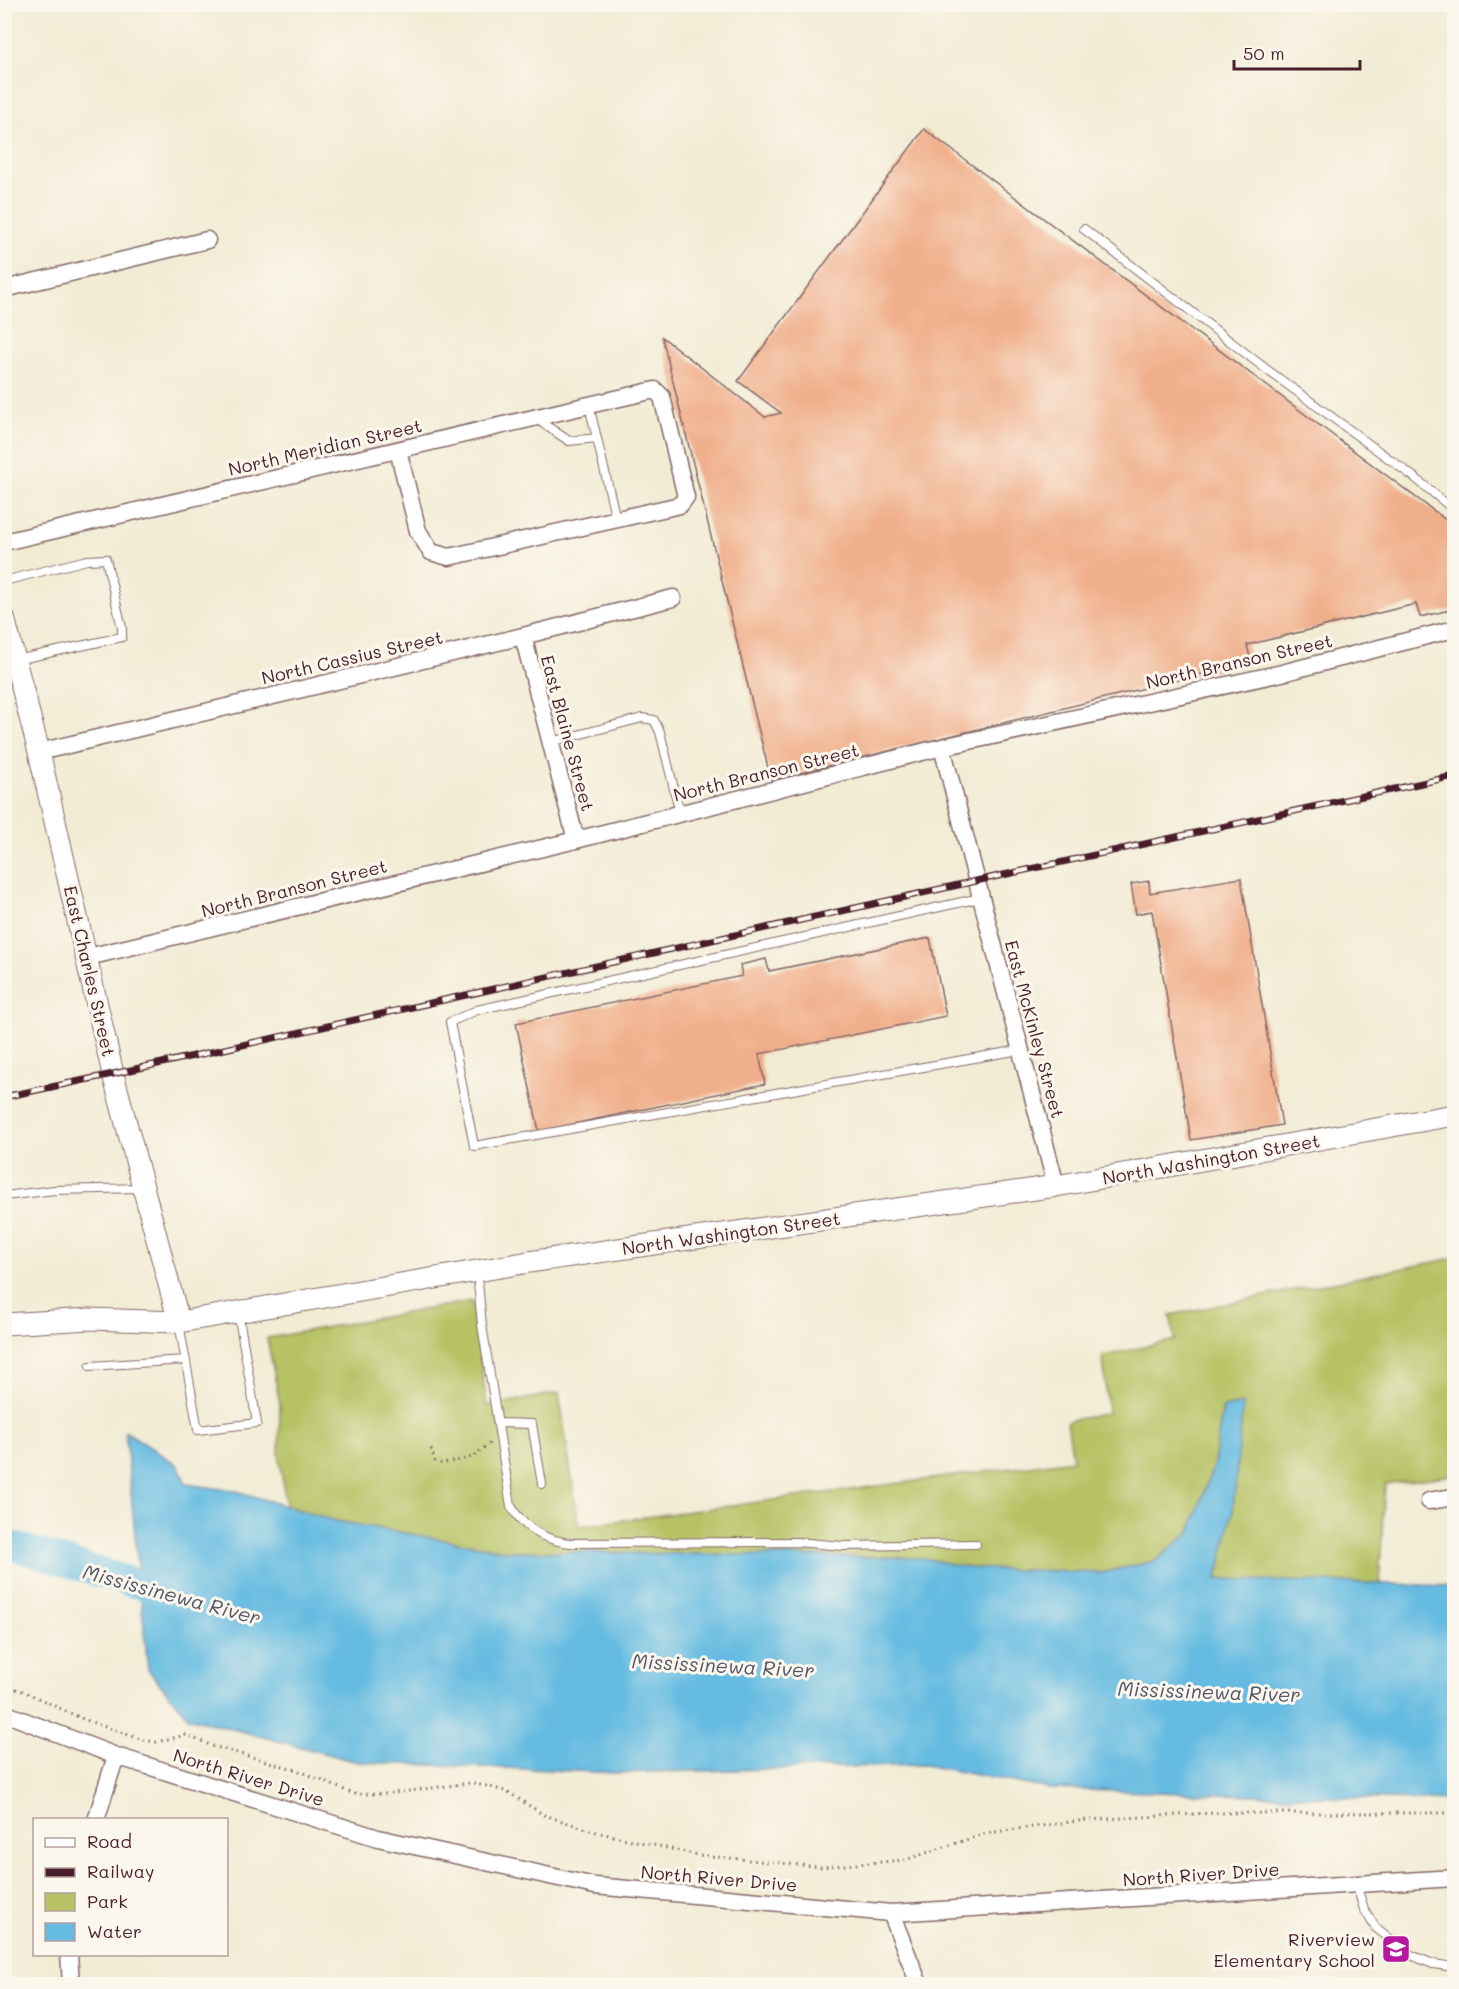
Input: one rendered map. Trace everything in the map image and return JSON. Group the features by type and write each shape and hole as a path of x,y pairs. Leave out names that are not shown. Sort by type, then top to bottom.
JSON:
{"street":[{"path":"4,289 207,240"},
{"name":"North Meridian Street","path":"4,542 655,390 662,397 686,497 680,505 616,519"},
{"path":"399,450 418,531 431,552 449,557 616,519"},
{"name":"North Cassius Street","path":"39,752 673,598"},
{"name":"East Charles Street","path":"4,618 39,752 88,957 113,1074 179,1322"},
{"name":"North Branson Street","path":"88,957 576,840 942,747 1282,673 1455,629"},
{"name":"East Blaine Street","path":"523,636 576,840"},
{"name":"East McKinley Street","path":"942,747 1056,1186"},
{"name":"North Washington Street","path":"4,1324 90,1319 179,1322 477,1271 1056,1186 1455,1115"},
{"path":"1429,1501 1455,1497"},
{"name":"North River Drive","path":"4,1713 116,1756 378,1838 595,1886 891,1912 1455,1878"},
{"path":"97,1818 116,1756"},
{"path":"891,1912 919,1984"},
{"path":"69,1956 71,1984"}],"lane":[{"path":"1084,229 1455,510"},
{"path":"589,405 616,519"},
{"path":"535,418 569,441 597,438"},
{"path":"4,581 87,560 106,559 122,628 122,637 15,660"},
{"path":"551,742 642,718 654,720 660,732 680,813"},
{"path":"980,898 477,1010 450,1022 474,1146 1020,1050"},
{"path":"4,1196 55,1190 144,1188"},
{"path":"477,1271 496,1423 511,1506 519,1519 536,1533 555,1541 570,1543 796,1542 843,1546 976,1544"},
{"path":"179,1322 198,1430 256,1423 238,1312"},
{"path":"90,1366 186,1360"},
{"path":"496,1423 532,1424 542,1484"},
{"path":"1356,1884 1364,1909 1375,1927 1411,1956 1432,1964 1455,1967"}],"path":[{"path":"431,1449 435,1461 442,1464 473,1457 499,1436"},
{"path":"4,1686 23,1691 83,1719 143,1740 156,1742 186,1735 213,1746 297,1770 354,1794 386,1794 470,1783 508,1792 544,1815 596,1832 698,1855 822,1867 905,1860 987,1833 1086,1820 1214,1813 1455,1813"}],"green space":[{"path":"1454,1258 1454,1475 1385,1484 1379,1585 1216,1579 1233,1509 1223,1408 1214,1464 1190,1532 1155,1561 1101,1573 969,1568 924,1558 508,1551 336,1521 286,1506 279,1454 280,1404 267,1338 472,1301 487,1406 559,1393 579,1526 1073,1460 1067,1421 1108,1413 1103,1356 1175,1340 1170,1315"}],"water":[{"path":"1243,1404 1233,1509 1217,1579 1454,1586 1454,1801 1049,1789 925,1765 620,1773 357,1762 188,1717 148,1670 125,1431 179,1466 186,1484 236,1491 336,1521 508,1551 924,1558 969,1568 1101,1573 1155,1561 1190,1532 1214,1464 1223,1408"}],"building":[{"path":"924,129 1454,526 1454,609 1420,617 1416,604 1247,645 1251,662 771,780 662,337 765,417 781,413 738,381"},
{"path":"1241,878 1282,1125 1191,1140 1152,911 1136,914 1131,884 1149,881 1150,893"},
{"path":"930,938 946,1016 759,1054 765,1084 539,1131 516,1023 742,976 740,965 766,959 769,971"}],"waterway":[{"name":"Mississinewa River","path":"4,1546 16,1547 177,1596"}],"railway":[{"path":"4,1097 1454,776"}],"place":[{"name":"Riverview Elementary School","path":"1396,1949"}]}
